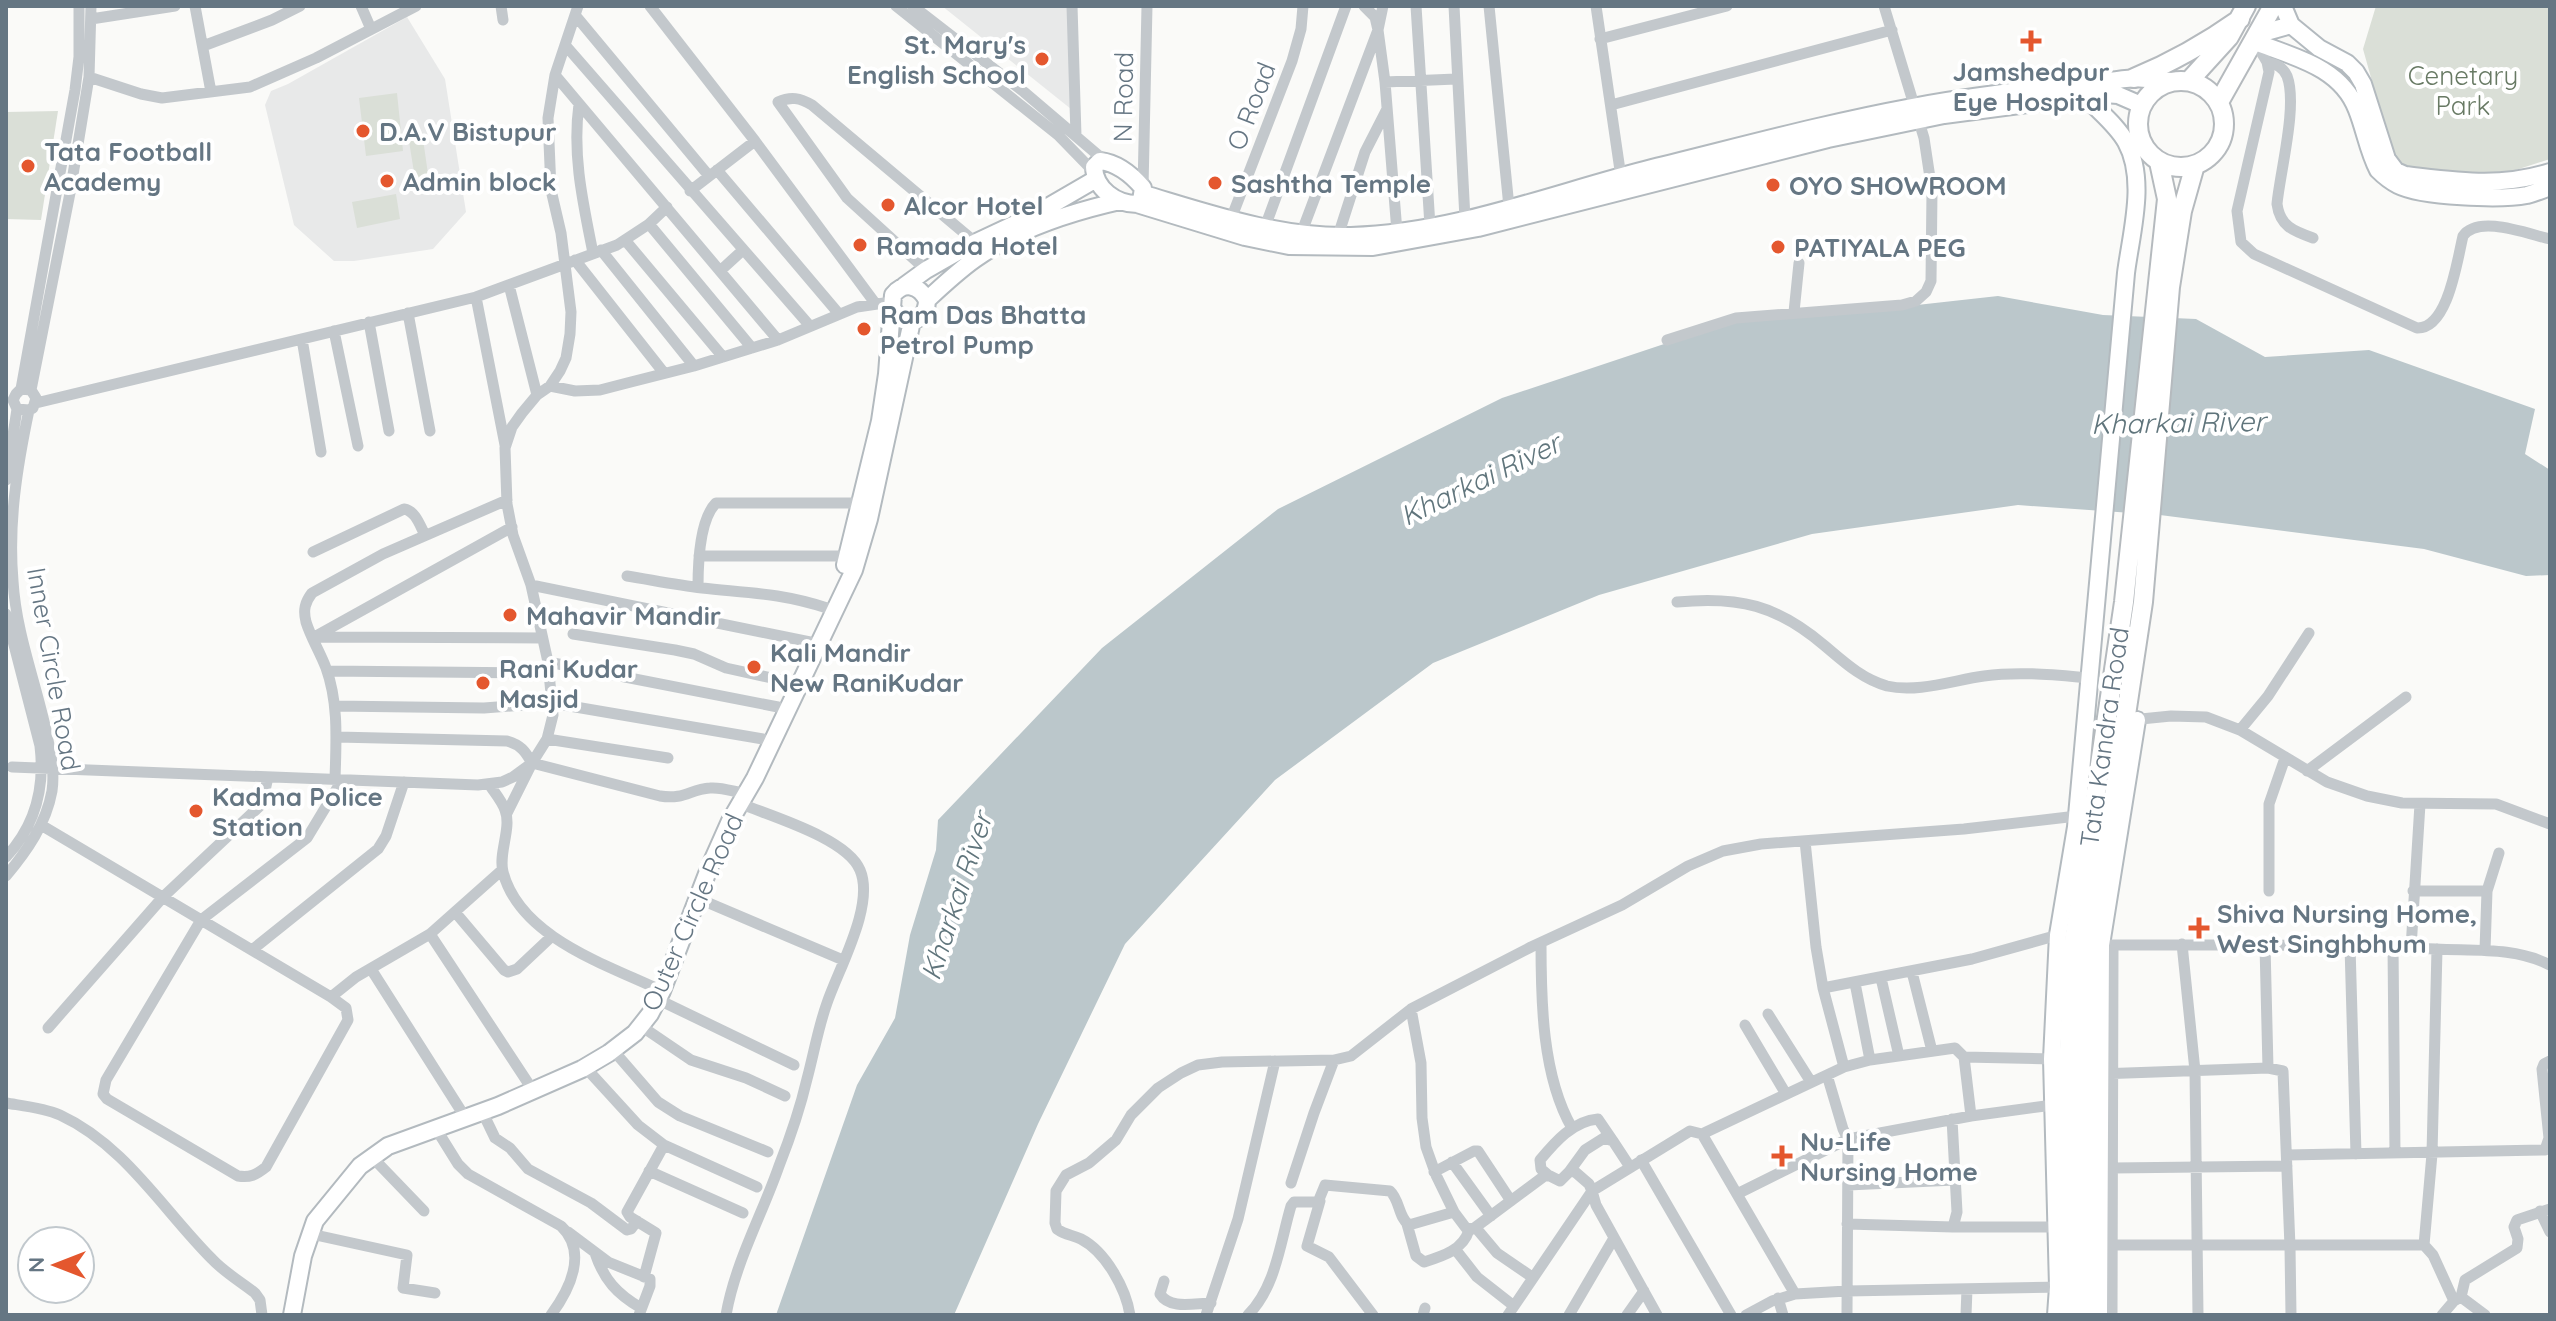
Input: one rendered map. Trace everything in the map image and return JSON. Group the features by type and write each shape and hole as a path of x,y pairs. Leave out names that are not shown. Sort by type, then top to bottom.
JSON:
{"main road":[{"path":"2219,102 2273,6"},
{"path":"2283,6 2291,25 2319,48 2334,66 2338,79 2352,97 2378,170 2399,186 2415,191 2504,197 2526,195 2550,187"},
{"path":"2241,17 2257,38 2356,72 2363,84 2387,159 2396,171 2405,175 2489,183 2514,181 2550,172"},
{"path":"1916,113 2134,78 2196,50 2241,17"},
{"path":"2134,78 2180,81 2207,88 2219,102 2224,121 2222,139 2211,155 2195,165 2177,167 2159,162 2146,150 2139,135 2141,105 2159,86 2180,81 2218,50 2241,17"},
{"path":"2257,38 2291,25"},
{"path":"886,305 900,319 912,321 924,313 927,300 975,259 992,249 1031,230 1085,210 1136,197 1245,237 1289,246 1358,248 1423,240 1478,228 1855,118 2084,95 2118,95 2141,105"},
{"path":"2056,1315 2065,1287 2057,1227 2052,1059 2058,935 2077,816 2135,201 2135,165 2125,141 2084,95"},
{"path":"2159,162 2167,199 2164,284"},
{"path":"2164,284 2195,165"},
{"path":"828,615 849,556 885,394 886,305 898,289 926,270 975,242 1034,215 1098,171 1126,172 1136,197"},
{"path":"1098,171 1102,189 1265,227 1301,234 1338,236 1430,226 1622,184"},
{"name":"Tata Kandra Road","path":"2087,1315 2084,1075 2087,945 2123,721 2164,284"},
{"path":"904,286 914,286 922,291 927,300"},
{"path":"741,798 750,768 790,682 810,642 850,580 862,547 912,321"},
{"name":"Outer Circle Road","path":"292,1315 297,1283 315,1221 360,1166 388,1146 534,1092 585,1067 613,1050 641,1026 660,996 697,898 741,798 755,778 828,615"},
{"path":"2099,1315 2106,1246 2107,945 2123,721"},
{"name":"Tata Kandra Road","path":"2071,1315 2065,1287 2073,947 2123,721"}],"street":[{"path":"26,390 75,90 79,57 79,6"},
{"path":"91,6 89,77 70,193 26,390 13,400 27,407 476,297 625,240 667,207"},
{"path":"91,19 175,6"},
{"path":"195,6 211,92"},
{"path":"203,46 258,26 300,6"},
{"path":"361,6 371,29"},
{"path":"89,77 162,98 259,85 416,6"},
{"path":"501,6 503,20"},
{"path":"550,386 575,391 600,390 778,340 839,314 886,305 650,6"},
{"path":"896,6 1098,171"},
{"path":"913,6 1076,136 1098,171"},
{"path":"1072,6 1076,136"},
{"name":"N Road","path":"1136,197 1147,6"},
{"name":"O Road","path":"1231,219 1292,61 1301,29 1303,6"},
{"path":"1265,227 1346,6"},
{"path":"1364,6 1375,17 1378,30 1397,232"},
{"path":"1301,234 1378,30 1383,6"},
{"path":"1416,6 1430,226"},
{"path":"1454,6 1465,219"},
{"path":"1489,6 1509,207"},
{"path":"1596,6 1622,184"},
{"path":"1600,39 1727,6"},
{"path":"1667,340 1736,318 1902,305 1916,301 1926,292 1932,269 1932,191 1924,138 1884,6"},
{"path":"505,448 512,427 537,395 550,386 566,358 570,334 569,262 551,190 548,118 555,75 577,10"},
{"path":"577,10 713,173 839,314"},
{"path":"1611,105 1892,30"},
{"path":"2257,38 2269,72 2237,211 2241,242 2254,254 2352,300 2423,328 2433,324 2445,305 2467,230 2483,225 2550,239"},
{"path":"566,46 810,326"},
{"path":"2267,62 2279,65 2286,75 2290,94 2278,215 2284,225 2313,238"},
{"path":"555,75 778,340"},
{"path":"1385,82 1456,79"},
{"path":"926,270 847,198 778,102 786,98 801,98 812,105 975,242"},
{"path":"579,104 576,145 578,173 597,251 694,366"},
{"path":"1338,236 1365,152 1387,109"},
{"path":"690,191 755,141"},
{"path":"649,224 752,348"},
{"path":"625,240 723,357"},
{"path":"720,271 743,250"},
{"path":"569,262 664,373"},
{"path":"1794,312 1799,263"},
{"path":"509,285 537,395"},
{"path":"476,297 505,448 507,500 512,527 531,585 548,668 553,715 547,739 507,813 502,870 512,894 525,912 551,937 794,1065"},
{"path":"408,313 430,431"},
{"path":"369,322 389,431"},
{"path":"334,331 358,446"},
{"path":"302,339 321,452"},
{"path":"6,480 27,407 34,394 26,390"},
{"name":"Inner Circle Road","path":"6,876 41,825 52,789 42,712 19,626 12,580 16,479 27,407"},
{"path":"41,825 163,897 201,920 331,997 346,1008 348,1020 266,1167 258,1174 238,1176 107,1099 103,1094 106,1080 201,920 307,838 339,780 335,706 327,671 304,613 306,601 312,593 383,554 507,500"},
{"path":"698,587 699,556 709,513 716,503 861,503"},
{"path":"313,552 404,509 414,514 425,535"},
{"path":"313,637 512,527"},
{"path":"699,556 849,556"},
{"path":"627,576 796,598 828,615"},
{"path":"531,585 810,642"},
{"path":"1677,602 1713,599 1741,602 1773,611 1805,628 1859,674 1888,686 1914,687 1987,675 2038,674 2089,678"},
{"name":"Inner Circle Road","path":"6,614 48,769 36,809 19,842 6,857"},
{"path":"2240,730 2268,696 2309,633"},
{"path":"573,634 694,654 726,668 790,682"},
{"path":"313,637 542,638"},
{"path":"327,671 548,668 778,707"},
{"path":"2307,771 2406,697"},
{"path":"335,706 498,708 552,703 763,739"},
{"path":"2123,721 2171,716 2206,717 2240,730 2307,771 2367,796 2420,804 2496,804 2550,824"},
{"path":"337,737 507,741 524,749 532,763 674,798 707,788 741,798 825,839 845,851 859,867 864,898 859,919 817,1036 797,1114 735,1280 726,1315"},
{"path":"547,739 668,758"},
{"path":"2269,891 2269,804 2285,758"},
{"path":"12,767 489,784 513,777 532,763"},
{"path":"48,1028 163,897 262,804 268,777"},
{"path":"252,950 378,849 386,836 404,782"},
{"path":"489,784 507,813"},
{"path":"2411,948 2420,804"},
{"path":"1130,1315 1121,1287 1093,1247 1057,1229 1055,1200 1059,1184 1066,1175 1089,1163 1116,1140 1131,1115 1158,1088 1181,1073 1198,1065 1222,1062 1334,1060 1351,1056 1411,1009 1622,905 1688,866 1723,851 1761,844 1964,829 2077,816"},
{"path":"1805,841 1810,907 1823,988 1844,1067"},
{"path":"2485,950 2487,891 2499,853"},
{"path":"331,997 430,934 502,870"},
{"path":"2413,891 2487,891"},
{"path":"697,898 843,960"},
{"path":"455,912 508,972 517,969 551,937"},
{"path":"430,934 534,1092"},
{"path":"1823,988 1972,959 2058,935"},
{"path":"1541,943 1541,982 1552,1069 1560,1102 1572,1128"},
{"path":"2182,944 2195,1071 2198,1315"},
{"path":"2107,945 2393,946 2485,950 2517,954 2550,965"},
{"path":"2265,945 2268,1068"},
{"path":"2350,946 2356,1154"},
{"path":"2393,946 2395,1153"},
{"path":"2437,949 2432,1154 2424,1245 2458,1299 2485,1315"},
{"path":"371,969 465,1117"},
{"path":"1912,972 1932,1051"},
{"path":"1881,978 1899,1056"},
{"path":"1855,983 1870,1060"},
{"path":"1411,1009 1421,1063 1426,1147 1434,1172 1454,1212 1497,1253 1532,1277"},
{"path":"1768,1014 1811,1082"},
{"path":"1745,1025 1786,1094"},
{"path":"641,1026 691,1060 746,1078 785,1096"},
{"path":"1702,1134 1844,1067 1870,1060 1955,1048 1964,1057 1971,1116"},
{"path":"613,1050 658,1102 680,1116 768,1152"},
{"path":"1964,1057 2052,1059"},
{"path":"1291,1183 1334,1060"},
{"path":"1206,1315 1238,1219 1275,1061"},
{"path":"2113,1168 2356,1154 2545,1150 2549,1138 2542,1069 2550,1061"},
{"path":"585,1067 638,1125 664,1145 757,1187"},
{"path":"2112,1315 2106,1246 2113,1168 2106,1074 2268,1068 2283,1071 2284,1075 2291,1315"},
{"path":"1827,1075 1848,1139 1847,1315"},
{"path":"6,1103 57,1114 104,1143 142,1180 213,1260 255,1293 260,1300 262,1315"},
{"path":"1737,1194 1848,1139 1952,1119 2053,1105"},
{"path":"482,1111 495,1138 510,1148 533,1173 591,1203 627,1230 637,1221"},
{"path":"1613,1141 1604,1138 1592,1144 1560,1181 1541,1169 1540,1160 1572,1128 1598,1119 1613,1141 1630,1167"},
{"path":"1952,1119 1957,1212 1953,1227"},
{"path":"435,1127 458,1164 468,1174 561,1226 608,1262 650,1279 640,1312 607,1281 595,1253"},
{"path":"1455,1249 1477,1277 1511,1310 1592,1191 1684,1133 1697,1131 1702,1134 1795,1294"},
{"path":"644,1277 656,1233 627,1212 664,1145"},
{"path":"1434,1172 1478,1151 1511,1201"},
{"path":"372,1157 424,1211"},
{"path":"1641,1160 1731,1315"},
{"path":"1452,1162 1491,1216"},
{"path":"649,1171 743,1213"},
{"path":"1569,1172 1575,1173 1592,1191 1596,1205 1657,1315"},
{"path":"1373,1315 1329,1257 1307,1246 1322,1188 1328,1184 1393,1193 1407,1224 1416,1256 1421,1261 1428,1261 1455,1249 1473,1229 1548,1175"},
{"path":"1848,1185 1955,1180"},
{"path":"1248,1315 1269,1285 1292,1204 1320,1201"},
{"path":"2442,1315 2458,1299 2465,1280 2517,1248 2514,1227 2517,1220 2545,1210 2550,1232"},
{"path":"1407,1224 1413,1225 1454,1212"},
{"path":"1847,1224 2057,1227"},
{"path":"551,1315 568,1288 573,1273 575,1251 568,1232"},
{"path":"311,1234 407,1255 403,1288 435,1293"},
{"path":"1569,1315 1614,1238"},
{"path":"2106,1246 2424,1245"},
{"path":"1164,1281 1160,1294 1168,1302 1211,1303"},
{"path":"1746,1315 1778,1298 1795,1294 2065,1287"},
{"path":"1966,1315 1967,1289"},
{"path":"1627,1315 1644,1291"},
{"path":"1778,1298 1783,1315"}],"shaded area":[{"name":"St. Mary's English School","path":"942,6 1074,6 1076,113"},
{"name":"D.A.V Bistupur","path":"407,17 445,79 466,212 433,249 354,261 334,261 294,225 265,105 271,91"}],"green space":[{"name":"Cenetary Park","path":"2376,6 2550,6 2550,159 2491,178 2396,167 2363,49"},
{"path":"397,93 403,151 366,156 359,98"},
{"name":"Tata Football Academy","path":"58,111 41,220 6,219 6,112"},
{"path":"422,132 430,188 417,191 408,135"},
{"path":"396,194 400,219 357,228 352,202"}],"water":[{"name":"Kharkai River","path":"1998,296 2103,315 2196,319 2265,357 2369,350 2535,409 2525,454 2550,470 2550,575 2526,576 2424,549 2160,515 2018,505 1812,534 1599,595 1433,663 1275,780 1125,944 1038,1124 954,1315 776,1315 857,1085 895,1018 910,935 936,850 938,820 1102,648 1278,509 1502,398 1736,320"}],"place":[{"name":"Jamshedpur Eye Hospital","path":"2031,41"},
{"name":"St. Mary's English School","path":"1042,59"},
{"name":"D.A.V Bistupur","path":"363,131"},
{"name":"Tata Football Academy","path":"28,166"},
{"name":"Admin block","path":"387,181"},
{"name":"Sashtha Temple","path":"1215,183"},
{"name":"OYO SHOWROOM","path":"1773,185"},
{"name":"Alcor Hotel","path":"888,205"},
{"name":"Ramada Hotel","path":"860,245"},
{"name":"PATIYALA PEG","path":"1778,247"},
{"name":"Ram Das Bhatta Petrol Pump","path":"864,329"},
{"name":"Mahavir Mandir","path":"510,615"},
{"name":"Kali Mandir New RaniKudar","path":"754,667"},
{"name":"Rani Kudar Masjid","path":"483,683"},
{"name":"Kadma Police Station","path":"196,811"},
{"name":"Shiva Nursing Home, West Singhbhum","path":"2199,928"},
{"name":"Nu-Life Nursing Home","path":"1782,1156"}]}
